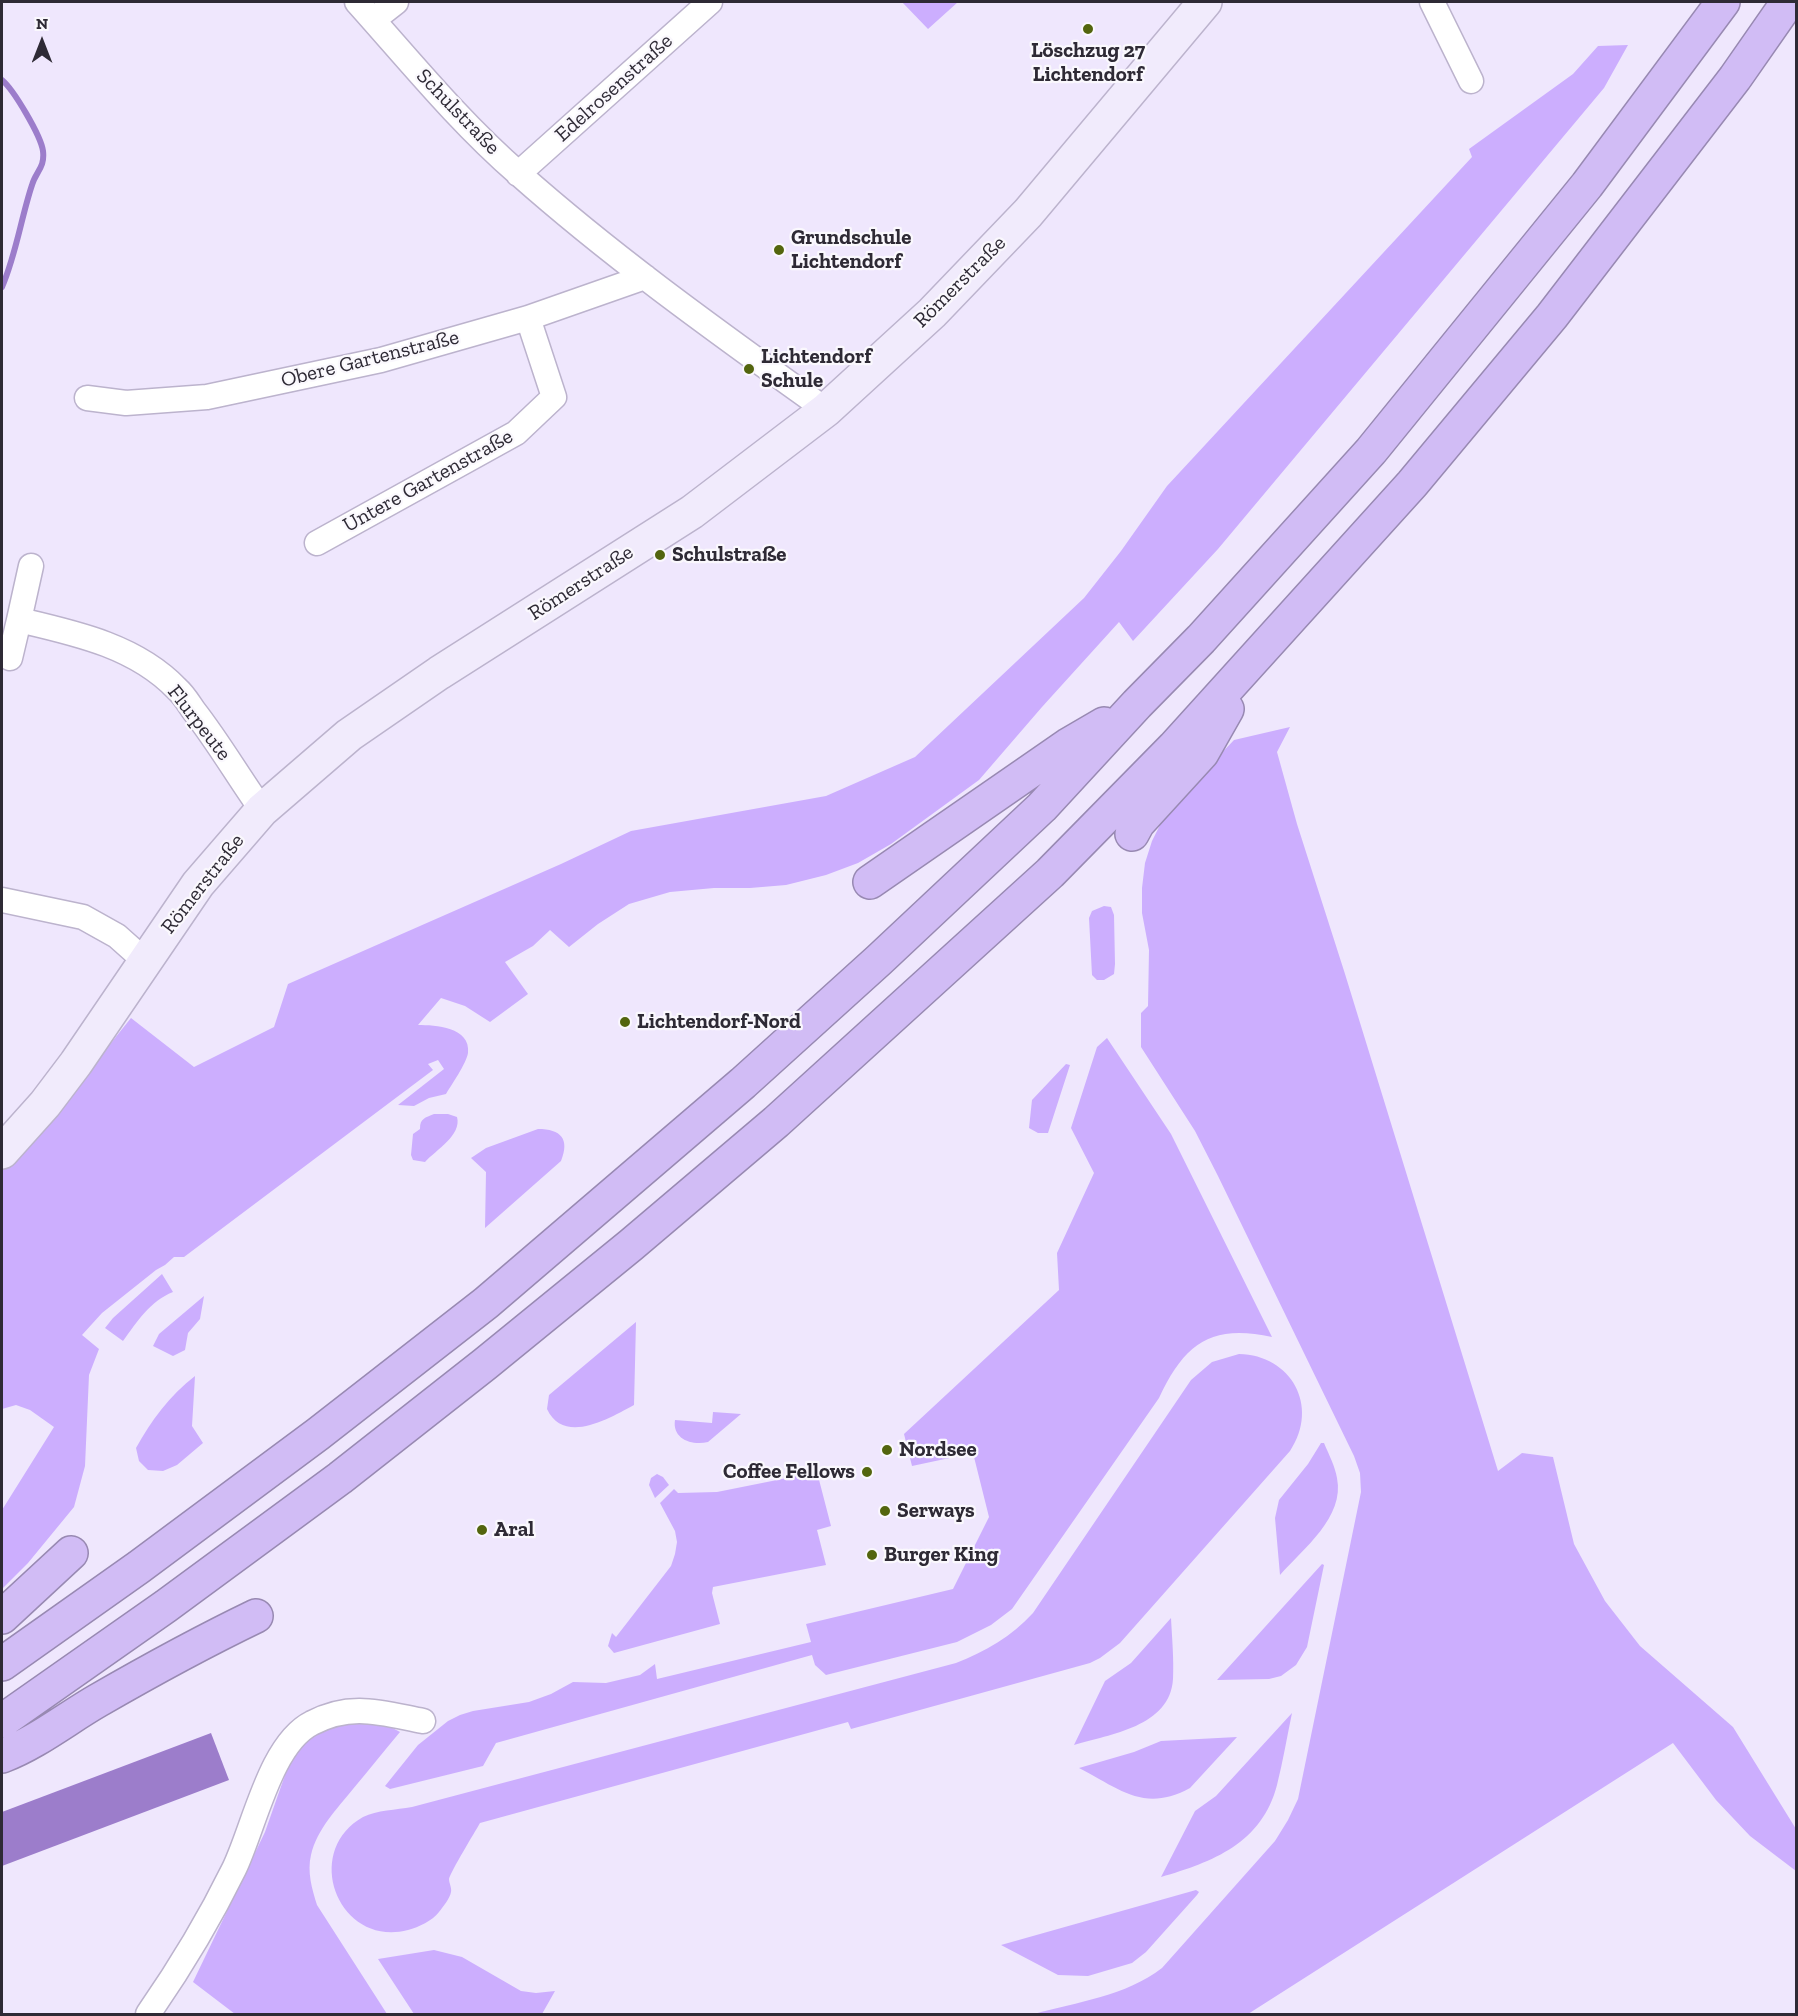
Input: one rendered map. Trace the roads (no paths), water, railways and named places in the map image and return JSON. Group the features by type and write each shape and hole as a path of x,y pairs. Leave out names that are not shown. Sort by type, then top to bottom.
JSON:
{"highway":[{"path":"2,1664 139,1567 318,1434 504,1288 743,1083 879,960 1042,807 1137,704 1201,639 1371,451 1587,185 1723,2"},
{"path":"2,1721 166,1606 340,1478 485,1364 776,1122 1050,873 1174,747 1412,484 1552,316 1735,78 1788,2"},
{"path":"1132,834 1137,823 1202,753 1254,660"},
{"path":"870,882 1068,745 1137,704"},
{"path":"2,1617 71,1553"},
{"path":"2,1756 18,1750 98,1701 207,1640 256,1616"}],"street":[{"name":"Schulstraße","path":"357,2 447,104 518,174 645,277 826,410"},
{"path":"373,20 396,2"},
{"name":"Edelrosenstraße","path":"518,174 710,2"},
{"name":"Römerstraße","path":"2,1152 15,1140 51,1096 198,884 262,810 349,735 439,674 692,512 826,410 932,313 981,264 1028,213 1205,2"},
{"path":"1432,2 1471,81"},
{"name":"Obere Gartenstraße","path":"87,398 126,403 207,397 381,360 528,318 645,277"},
{"name":"Untere Gartenstraße","path":"317,543 516,433 554,397 528,318"},
{"path":"10,658 31,566"},
{"name":"Flurpeute","path":"19,620 70,632 109,645 142,661 177,688 210,731 262,810"},
{"path":"2,900 83,917 117,936 146,961"},
{"path":"148,2014 179,1970 235,1868 279,1755 298,1733 310,1723 340,1711 374,1711 423,1721"}],"waterway":[{"path":"2,80 20,103 43,151 41,166 32,185 2,287"}],"place":[{"name":"Löschzug 27 Lichtendorf","path":"1088,29"},
{"name":"Grundschule Lichtendorf","path":"779,250"},
{"name":"Lichtendorf Schule","path":"749,369"},
{"name":"Schulstraße","path":"660,555"},
{"name":"Lichtendorf-Nord","path":"625,1022"},
{"name":"Nordsee","path":"887,1450"},
{"name":"Coffee Fellows","path":"867,1472"},
{"name":"Serways","path":"885,1511"},
{"name":"Aral","path":"482,1530"},
{"name":"Burger King","path":"872,1555"}]}
